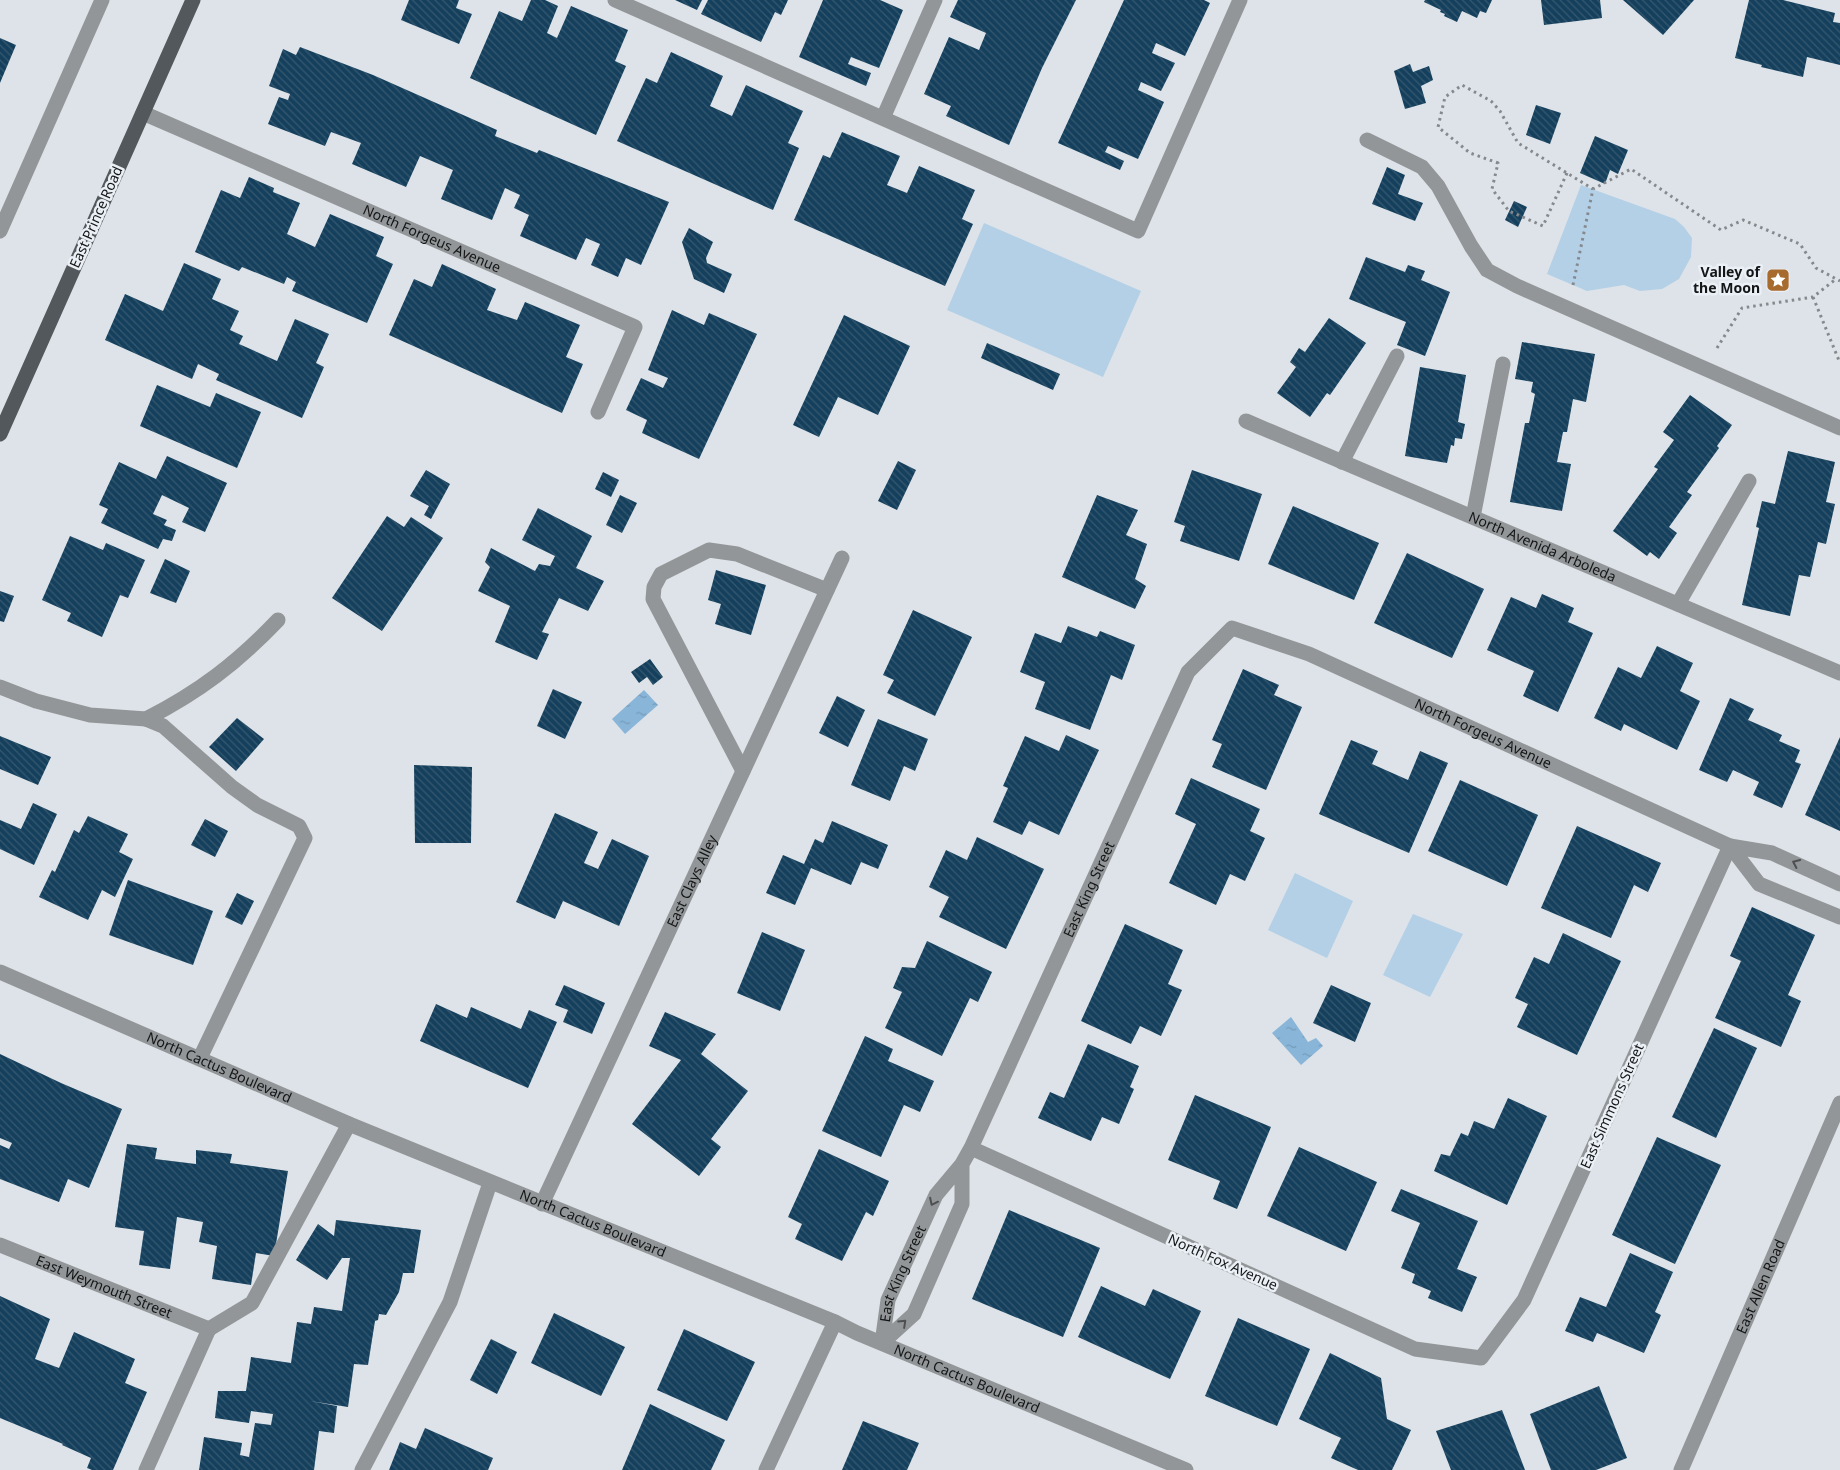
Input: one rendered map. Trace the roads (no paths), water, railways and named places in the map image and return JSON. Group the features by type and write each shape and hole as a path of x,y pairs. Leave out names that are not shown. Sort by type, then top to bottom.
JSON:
{"main road":[{"name":"East Prince Road","path":"0,434 193,0"}],"street":[{"path":"0,231 102,0"},
{"path":"615,0 1138,231 1240,0"},
{"path":"883,118 935,0"},
{"name":"North Forgeus Avenue","path":"143,113 635,327 598,412"},
{"path":"1367,140 1422,167 1438,186 1471,246 1487,270 1526,290 1840,428"},
{"path":"1342,462 1396,356"},
{"path":"1472,517 1503,364"},
{"name":"North Avenida Arboleda","path":"1246,421 1840,673"},
{"path":"1678,604 1749,481"},
{"path":"743,771 653,599 654,587 661,574 709,550 737,554 827,590"},
{"name":"East Clays Alley","path":"542,1204 842,558"},
{"path":"146,719 200,689 251,649 278,620"},
{"name":"North Forgeus Avenue","path":"1232,628 1309,654 1730,846 1772,853 1840,884"},
{"name":"East King Street","path":"882,1343 888,1300 892,1291 936,1196 962,1164 971,1148 1188,672 1232,628"},
{"path":"0,687 36,702 90,715 146,719 163,726 232,787 251,801 299,826 304,838 200,1058"},
{"name":"North Forgeus Avenue","path":"1730,846 1759,884 1840,917"},
{"name":"East Simmons Street","path":"1481,1358 1524,1300 1730,846"},
{"name":"North Cactus Boulevard","path":"0,972 349,1124 835,1322 1186,1470"},
{"name":"East Allen Road","path":"1680,1470 1840,1103"},
{"path":"146,1470 209,1329 252,1303 349,1124"},
{"name":"North Fox Avenue","path":"971,1148 1415,1349 1481,1358"},
{"name":"East King Street","path":"882,1343 914,1314 962,1204 962,1164"},
{"path":"362,1470 450,1302 490,1183"},
{"name":"East Weymouth Street","path":"0,1245 209,1329"},
{"path":"766,1470 835,1322"}],"water":[{"path":"644,690 658,705 625,734 612,719"},
{"path":"1291,1017 1308,1042 1316,1038 1323,1046 1301,1065 1272,1033"}],"place":[{"name":"Valley of the Moon","path":"1778,280"}]}
